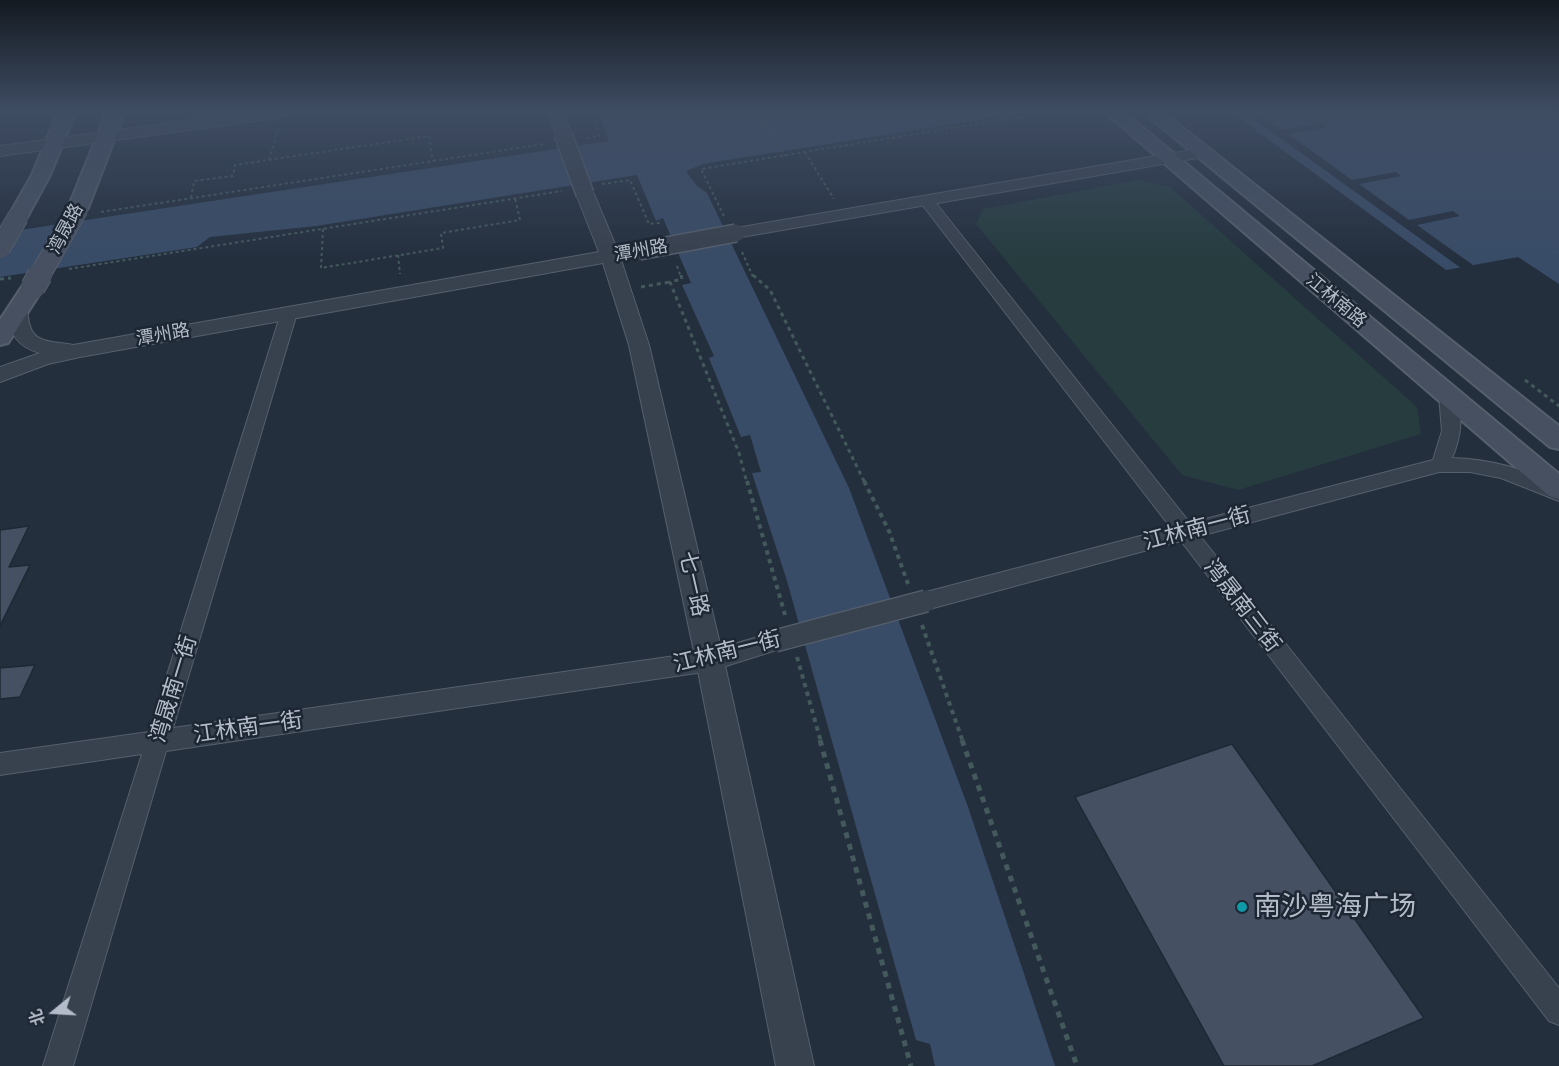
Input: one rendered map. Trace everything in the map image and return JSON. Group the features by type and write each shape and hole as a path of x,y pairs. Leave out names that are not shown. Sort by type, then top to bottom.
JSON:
{"main road":[{"path":"0,248 45,162"},
{"name":"湾晟路","path":"0,338 33,288 78,208 97,162"},
{"name":"江林南路","path":"1172,162 1559,491"},
{"name":"江林南路","path":"1214,162 1559,440"}],"street":[{"name":"七一路","path":"569,162 584,190 610,256 639,345 710,661 795,1066"},
{"name":"潭州路","path":"80,350 734,233 1153,162"},
{"name":"湾晟南三街","path":"926,200 1559,1011"},
{"path":"18,310 17,324 22,336 35,344 55,349 80,350"},
{"name":"湾晟南一街","path":"58,1066 289,313"},
{"path":"0,375 42,359 80,350"},
{"path":"1439,465 1451,438 1451,410 1447,395"},
{"name":"江林南一街","path":"0,764 710,661 786,638 923,610 1185,532 1439,465 1477,466 1498,470 1559,491"}],"path":[{"path":"191,198 194,181 233,176 235,165 257,162"},
{"path":"101,212 428,162"},
{"path":"748,162 701,169 754,278 770,290 780,310 889,531 909,587"},
{"path":"812,162 843,215"},
{"path":"58,270 515,198 584,190 630,180 649,224 658,223 663,232"},
{"path":"323,228 321,268 443,248 441,233 520,220 515,198"},
{"path":"674,260 682,279 670,282 739,453 786,638 911,1066"},
{"path":"0,279 12,278"},
{"path":"923,610 1077,1066"}],"green space":[{"path":"1139,180 1170,187 1417,407 1421,434 1238,490 1182,475 976,224 983,209"}],"water":[{"path":"472,162 717,162 703,164 686,171 696,185 707,193 849,488 968,807 1055,1066 935,1066 930,1044 916,1040 787,581 752,473 761,472 750,435 741,437 709,358 714,356 682,285 691,283 663,218 656,221 637,175 316,226 210,237 197,247 0,277 0,233"},
{"path":"1299,162 1559,162 1559,284 1518,257 1446,270"}],"pier":[{"path":"1313,162 1327,162 1352,180 1396,172 1401,176 1359,184 1409,220 1453,211 1460,216 1417,225 1473,265 1461,268"}],"building":[{"path":"29,526 9,567 30,565 0,626 0,530"},
{"path":"35,665 20,697 0,699 0,668"},
{"name":"南沙粤海广场","path":"1232,744 1424,1018 1312,1066 1224,1066 1075,797"}],"place":[{"name":"南沙粤海广场","path":"1242,907"}]}
